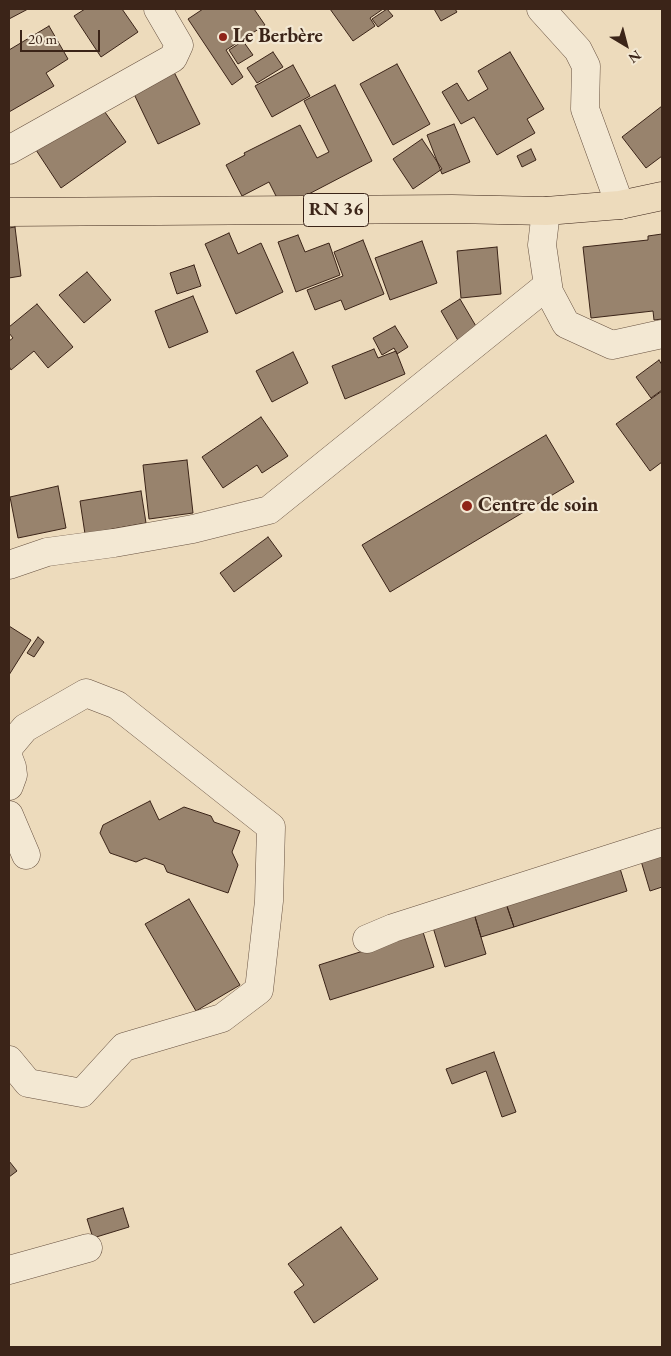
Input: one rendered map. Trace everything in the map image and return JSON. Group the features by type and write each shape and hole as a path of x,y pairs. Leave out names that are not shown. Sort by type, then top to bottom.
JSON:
{"main road":[{"name":"RN 36","path":"9,212 442,209 546,211 620,205 662,196"}],"street":[{"path":"9,150 173,58 178,45 158,9"},
{"path":"540,9 578,50 586,66 585,109 620,205"},
{"path":"546,211 542,245 549,292 566,324 612,344 662,334"},
{"path":"9,566 46,552 114,543 193,528 269,510 548,284"},
{"path":"9,747 25,728 86,693 117,705 271,827 269,901 259,990 222,1018 124,1047 82,1093 28,1083 9,1060"},
{"path":"9,759 13,775 9,786"},
{"path":"9,815 26,855"},
{"path":"367,939 393,928 662,842"},
{"path":"9,1270 88,1248"}],"building":[{"path":"9,9 28,9 9,19"},
{"path":"85,9 122,9 138,32 101,57 74,16"},
{"name":"Le Berbère","path":"203,9 254,9 265,25 226,50 243,77 232,85 188,19"},
{"path":"330,9 383,9 370,18 375,26 353,41"},
{"path":"387,9 393,16 378,27 372,19"},
{"path":"434,9 455,9 457,12 441,21"},
{"path":"49,26 68,59 46,73 54,86 9,112 9,50"},
{"path":"243,41 253,55 238,64 229,50"},
{"path":"273,52 283,67 257,83 247,68"},
{"path":"510,52 544,109 527,119 535,133 497,155 474,117 461,124 442,92 457,83 468,101 488,89 478,71"},
{"path":"397,64 430,124 393,145 360,84"},
{"path":"293,65 310,96 272,117 255,86"},
{"path":"174,72 200,124 158,144 133,92"},
{"path":"335,85 372,161 282,208 269,182 242,196 226,165 245,155 244,153 300,125 317,158 329,152 304,101"},
{"path":"100,105 126,142 61,188 36,150"},
{"path":"662,106 662,156 646,168 622,137"},
{"path":"454,124 470,162 442,174 427,135"},
{"path":"422,139 442,169 413,189 393,159"},
{"path":"531,149 536,160 522,167 517,156"},
{"path":"15,227 21,276 9,278 9,228"},
{"path":"229,233 238,254 261,243 283,292 236,314 205,244"},
{"path":"662,234 662,319 654,320 653,311 591,318 583,247 648,240 648,236"},
{"path":"298,235 305,252 329,243 340,275 296,292 278,242"},
{"path":"363,240 384,294 345,310 341,300 315,310 307,290 343,276 334,252"},
{"path":"422,241 437,283 390,300 375,258"},
{"path":"497,247 501,294 461,298 457,251"},
{"path":"194,265 201,286 177,294 170,273"},
{"path":"87,272 111,300 84,323 59,295"},
{"path":"193,296 208,332 169,348 155,311"},
{"path":"460,299 480,333 460,344 441,311"},
{"path":"37,304 73,347 48,368 34,351 11,370 9,366 9,341 13,338 9,333 9,327"},
{"path":"395,326 408,347 397,354 394,348 382,355 373,338"},
{"path":"374,349 378,358 396,351 405,374 345,399 332,366"},
{"path":"293,352 308,383 272,402 256,371"},
{"path":"659,360 662,365 662,390 651,398 636,377"},
{"path":"662,391 662,462 650,471 616,424"},
{"path":"261,417 288,456 262,473 257,465 223,488 202,457"},
{"path":"546,435 574,482 390,592 362,545"},
{"path":"187,460 193,513 149,519 143,465"},
{"path":"58,486 66,528 18,538 10,497"},
{"path":"141,491 146,523 85,534 80,501"},
{"path":"268,537 282,556 234,592 220,573"},
{"path":"9,626 31,640 9,675"},
{"path":"38,637 44,642 34,657 27,653"},
{"path":"150,801 159,820 184,807 211,816 214,822 240,831 232,852 238,865 228,893 167,872 164,865 145,858 136,862 110,853 100,833 103,825"},
{"path":"662,855 662,887 650,891 641,861"},
{"path":"618,862 627,891 514,927 504,898"},
{"path":"189,899 240,985 196,1011 145,924"},
{"path":"505,900 514,927 481,937 473,910"},
{"path":"473,910 486,954 445,967 432,924"},
{"path":"423,932 434,967 330,1000 319,965"},
{"path":"494,1052 516,1112 502,1117 486,1071 452,1084 446,1069"},
{"path":"9,1161 17,1171 9,1177"},
{"path":"123,1208 129,1227 93,1238 87,1219"},
{"path":"341,1227 378,1279 314,1323 294,1292 304,1285 288,1264"}],"place":[{"name":"Le Berbère","path":"223,37"},
{"name":"Centre de soin","path":"467,506"}]}
